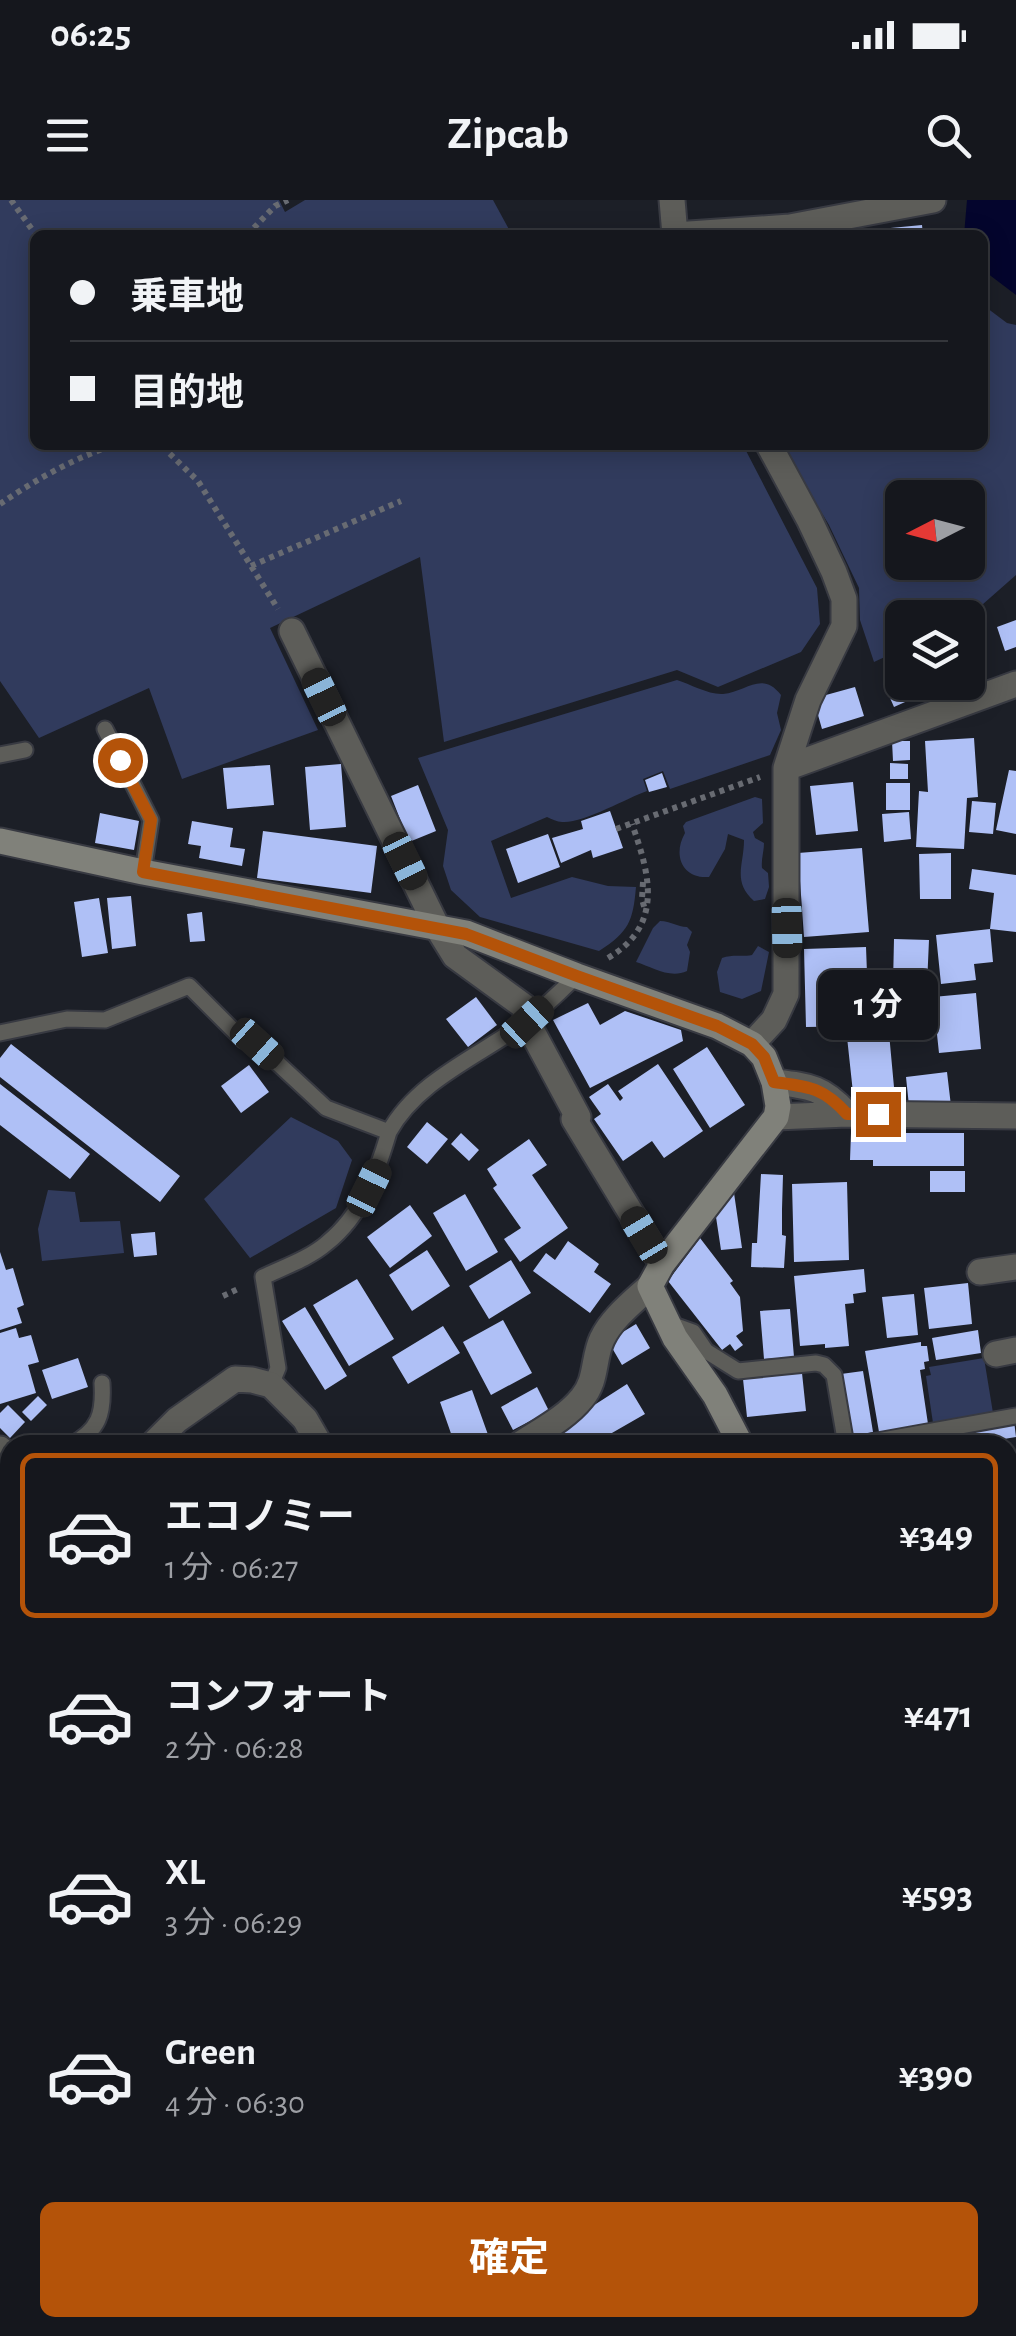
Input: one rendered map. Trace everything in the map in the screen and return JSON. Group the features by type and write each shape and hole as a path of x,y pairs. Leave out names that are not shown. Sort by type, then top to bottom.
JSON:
{"street":[{"path":"672,200 674,230"},
{"path":"757,230 790,228 933,200"},
{"path":"752,1044 774,1020 786,994 771,774 844,626 844,599 834,572 771,450"},
{"path":"292,631 455,956 525,1007 527,1022 578,1117 574,1119 656,1275 668,1323 736,1435"},
{"path":"771,774 1016,684"},
{"path":"0,842 466,934 717,1026 752,1044 764,1057 774,1082 776,1117 656,1275 602,1338 592,1382 583,1397 533,1435"},
{"path":"774,1082 817,1088 847,1114"},
{"path":"776,1117 1016,1116"},
{"path":"980,1272 1016,1267"},
{"path":"162,1435 235,1379 271,1384 305,1419 314,1435"}],"lane":[{"path":"105,729 151,820 143,872"},
{"path":"0,755 25,750"},
{"path":"271,1384 278,1368 264,1277 326,1244 358,1210 399,1114 426,1088 527,1022 577,976"},
{"path":"0,1033 67,1020 104,1020 190,986 243,1040 257,1044 326,1108 389,1132"},
{"path":"668,1323 692,1332 716,1358 738,1371 824,1365 834,1375 844,1435"},
{"path":"87,1435 101,1416 102,1383"},
{"path":"911,1435 1016,1416"}],"path":[{"path":"11,200 32,230"},
{"path":"252,230 275,206 288,200"},
{"path":"0,504 98,450"},
{"path":"167,450 198,480 292,631"},
{"path":"251,566 401,501"},
{"path":"616,829 771,774"},
{"path":"577,976 620,951 640,930 646,914 645,861 632,824"},
{"path":"643,882 646,914"}],"shaded area":[{"path":"0,200 279,200 285,212 305,200 493,200 509,230 30,230 30,450 746,450 817,588 820,624 801,652 718,687 677,670 444,742 420,557 270,628 318,730 182,779 149,688 39,738 0,681"},
{"path":"967,200 1016,200 1016,295 988,274 988,230 964,230"},
{"path":"988,309 1016,325 1016,575 985,602 885,600 885,657 874,662 860,620 859,588 829,525 784,450 988,450"},
{"path":"677,680 718,694 760,683 774,688 781,695 777,713 781,730 770,755 670,789 663,771 643,779 647,791 592,815 571,822 547,817 491,841 511,898 572,877 608,886 636,887 631,917 617,938 599,951 480,917 451,890 443,866 448,830 418,758"},
{"path":"755,797 762,799 763,823 753,832 764,843 762,868 768,873 769,887 765,899 754,901 741,880 744,840 728,834 725,849 709,877 687,870 680,850 686,822"},
{"path":"660,921 687,927 692,932 687,945 687,971 668,973 636,962"},
{"path":"758,946 769,952 761,991 742,999 720,992 717,972 722,958 752,955"},
{"path":"291,1117 338,1141 352,1160 336,1208 250,1258 204,1199"},
{"path":"48,1190 75,1192 80,1222 120,1221 124,1253 42,1261 38,1229"},
{"path":"984,1358 993,1413 933,1423 926,1376 931,1375 929,1367"}],"building":[{"path":"922,225 922,230 870,230"},
{"path":"1016,620 1016,647 1005,651 997,627"},
{"path":"855,687 864,716 822,729 816,708 826,695"},
{"path":"891,700 910,700 894,707"},
{"path":"974,738 978,797 967,798 964,849 916,847 919,791 928,792 925,741"},
{"path":"892,741 910,741 910,760 893,761"},
{"path":"890,763 908,764 908,779 890,779"},
{"path":"341,764 346,827 310,830 305,767"},
{"path":"270,765 274,805 227,809 223,768"},
{"path":"1009,770 1016,771 1016,834 996,830"},
{"path":"662,773 667,787 649,792 645,780"},
{"path":"853,782 858,831 816,835 810,786"},
{"path":"886,783 910,783 910,810 886,810"},
{"path":"418,785 436,831 409,842 391,796"},
{"path":"972,801 996,803 993,834 969,832"},
{"path":"610,811 623,848 593,858 591,850 561,863 552,838 583,829 581,821"},
{"path":"909,812 911,839 884,842 882,814"},
{"path":"100,813 139,821 134,850 95,843"},
{"path":"192,821 233,828 230,847 245,849 242,866 199,858 201,846 188,844"},
{"path":"263,831 377,846 371,893 257,878"},
{"path":"548,834 560,867 518,883 506,849"},
{"path":"862,848 869,932 804,937 798,853"},
{"path":"951,853 951,899 920,899 919,854"},
{"path":"972,869 1016,875 1016,932 990,929 994,893 969,889"},
{"path":"131,896 136,946 112,949 107,898"},
{"path":"99,898 108,953 82,957 74,902"},
{"path":"202,912 205,941 190,942 187,914"},
{"path":"990,929 993,962 974,964 976,980 941,984 936,935"},
{"path":"894,939 929,940 927,985 893,984"},
{"path":"866,947 869,1026 806,1027 804,949"},
{"path":"976,993 981,1049 939,1053 933,997"},
{"path":"476,997 497,1025 468,1047 446,1019"},
{"path":"588,1003 600,1025 625,1011 681,1030 683,1041 590,1088 553,1020"},
{"path":"889,1033 895,1098 854,1102 847,1037"},
{"path":"11,1044 180,1176 160,1202 0,1077 0,1058"},
{"path":"707,1047 745,1105 710,1128 673,1069"},
{"path":"658,1064 703,1131 664,1158 652,1141 623,1161 594,1119 601,1114 589,1097 608,1084 620,1101 623,1098 618,1091"},
{"path":"249,1065 269,1092 241,1113 221,1086"},
{"path":"947,1072 951,1106 909,1106 906,1077"},
{"path":"0,1084 90,1154 70,1179 0,1125"},
{"path":"427,1122 448,1139 427,1164 407,1147"},
{"path":"461,1133 479,1150 469,1161 451,1144"},
{"path":"851,1133 964,1133 964,1166 873,1166 873,1160 850,1160"},
{"path":"529,1139 547,1165 532,1175 568,1228 520,1262 504,1239 521,1228 493,1188 497,1185 487,1169"},
{"path":"930,1171 965,1171 965,1192 930,1192"},
{"path":"761,1174 783,1175 784,1268 751,1267 752,1243 757,1243"},
{"path":"847,1182 849,1260 794,1262 792,1184"},
{"path":"734,1193 742,1248 721,1250 716,1217"},
{"path":"465,1194 498,1252 466,1271 433,1213"},
{"path":"410,1205 432,1236 390,1268 367,1237"},
{"path":"155,1232 157,1255 134,1257 131,1234"},
{"path":"700,1238 733,1281 730,1283 740,1297 743,1331 736,1336 743,1345 735,1351 730,1344 722,1350 668,1281"},
{"path":"568,1241 599,1264 594,1272 611,1284 590,1313 533,1271 546,1253 555,1260"},
{"path":"427,1250 450,1286 412,1311 389,1275"},
{"path":"0,1252 6,1270 13,1268 24,1305 17,1308 22,1323 0,1330"},
{"path":"511,1260 531,1293 489,1319 469,1286"},
{"path":"864,1269 866,1292 853,1294 854,1303 845,1304 849,1346 800,1346 794,1276"},
{"path":"357,1279 394,1339 349,1366 313,1305"},
{"path":"968,1283 972,1324 929,1329 924,1288"},
{"path":"914,1294 918,1335 887,1338 882,1297"},
{"path":"305,1307 347,1376 325,1390 282,1321"},
{"path":"790,1309 794,1357 764,1359 760,1311"},
{"path":"503,1320 532,1373 491,1395 463,1342"},
{"path":"636,1324 650,1348 622,1365 608,1341"},
{"path":"443,1326 460,1353 408,1384 392,1357"},
{"path":"16,1328 19,1338 31,1335 39,1362 28,1365 36,1393 0,1404 0,1333"},
{"path":"978,1330 981,1353 936,1360 932,1338"},
{"path":"921,1342 921,1346 927,1346 929,1361 920,1370 928,1424 879,1432 865,1351"},
{"path":"78,1358 88,1387 52,1399 42,1370"},
{"path":"863,1371 873,1432 851,1435 841,1374"},
{"path":"802,1373 806,1411 747,1417 743,1379"},
{"path":"627,1384 645,1414 608,1435 565,1435 560,1427"},
{"path":"537,1387 549,1411 513,1430 501,1407"},
{"path":"472,1390 488,1435 452,1435 440,1402"},
{"path":"38,1396 47,1405 31,1421 22,1412"},
{"path":"8,1405 25,1422 13,1435 7,1435 0,1428 0,1413"},
{"path":"1014,1421 1016,1435 965,1435 964,1431"}],"route":[{"path":"120,760 151,820 143,872 466,934 717,1026 752,1044 764,1057 774,1082 817,1088 847,1114 878,1114"}]}
